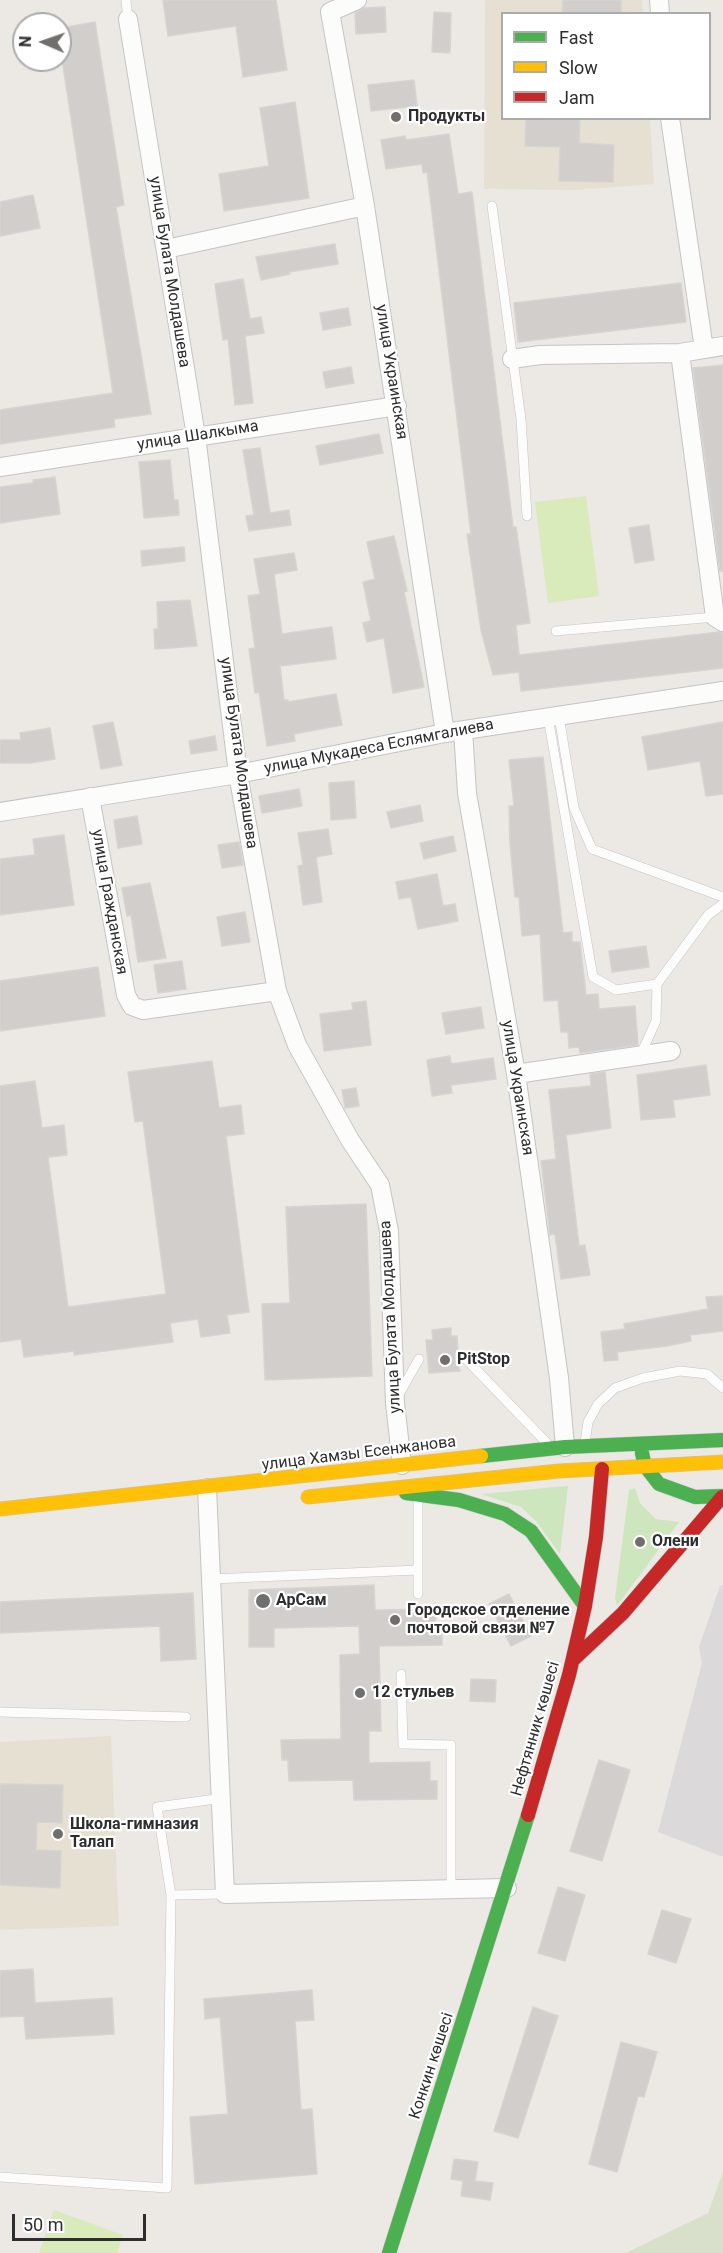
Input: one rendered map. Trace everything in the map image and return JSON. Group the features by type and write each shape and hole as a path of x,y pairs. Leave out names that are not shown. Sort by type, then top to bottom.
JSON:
{"main road":[{"name":"улица Хамзы Есенжанова","path":"0,1509 558,1448 638,1442 723,1440"},
{"path":"638,1442 645,1466 659,1484 695,1497 722,1496"},
{"name":"Нефтянник көшесі","path":"507,1888 573,1660 585,1606 596,1537 602,1469 601,1445"},
{"path":"288,1499 602,1469 723,1462"},
{"path":"384,1489 418,1496 459,1500 505,1514 531,1531 585,1606"},
{"path":"573,1660 623,1613 722,1496"},
{"name":"Конкин көшесі","path":"389,2253 507,1888"}],"street":[{"path":"329,6 357,0"},
{"name":"улица Украинская","path":"329,6 365,206 397,406 516,1074 559,1378 558,1448"},
{"name":"улица Булата Молдашева","path":"128,19 196,436 238,774 277,991 297,1045 307,1064 350,1140 380,1185 389,1231 395,1403 402,1465"},
{"path":"669,120 704,349"},
{"path":"166,249 365,206"},
{"path":"512,359 540,356 680,353 723,346"},
{"path":"680,353 719,619"},
{"name":"улица Шалкыма","path":"0,467 397,406"},
{"name":"улица Мукадеса Еслямгалиева","path":"0,813 238,774 454,731 723,691"},
{"name":"улица Гражданская","path":"90,797 126,995 132,1006 143,1010 277,991"},
{"path":"516,1074 670,1052"},
{"path":"207,1488 223,1798 225,1894 507,1888"}],"lane":[{"path":"126,0 128,19"},
{"path":"492,206 521,419 527,516"},
{"path":"556,631 719,619"},
{"path":"553,716 574,808 592,849 723,897"},
{"path":"553,716 593,977 616,990 657,984"},
{"path":"640,1056 656,1021 657,984 708,915 723,904"},
{"path":"462,1355 558,1448"},
{"path":"395,1403 419,1359"},
{"path":"584,1446 588,1422 598,1404 615,1388 643,1378 680,1371 707,1374 723,1388"},
{"path":"418,1496 418,1594"},
{"path":"211,1579 418,1570"},
{"path":"401,1674 403,1744 451,1745 451,1890"},
{"path":"0,1712 186,1717"},
{"path":"0,2177 167,2188 171,1895 158,1807 223,1798"},
{"path":"171,1895 225,1894"}],"shaded area":[{"path":"485,0 642,0 643,12 501,12 501,120 650,120 654,184 576,190 484,189"},
{"path":"723,1585 723,1857 658,1832 702,1663 699,1647 720,1586"},
{"name":"Школа-гимназия Талап","path":"111,1736 119,1926 0,1930 0,1742"}],"green space":[{"path":"586,496 599,596 548,603 535,502"},
{"path":"568,1486 560,1554 536,1521 521,1507 481,1494"},
{"path":"635,1488 640,1503 656,1519 679,1522 617,1606 615,1598 629,1490"},
{"path":"723,2172 723,2253 626,2253 708,2213"},
{"path":"54,2210 123,2235 117,2253 39,2253"}],"building":[{"path":"163,0 276,0 287,70 243,77 236,26 168,36"},
{"path":"563,0 621,0 621,12 562,12"},
{"path":"385,7 386,32 356,34 355,13 364,8"},
{"path":"434,12 451,13 450,53 432,52"},
{"path":"95,22 124,205 116,207 151,414 114,419 115,427 0,444 0,410 113,393 64,72 72,72 72,26"},
{"path":"414,80 417,106 371,111 368,85"},
{"path":"295,102 309,198 224,211 219,174 269,166 260,108"},
{"path":"526,120 580,120 579,143 614,145 613,182 559,181 560,147 525,146"},
{"path":"449,134 458,194 472,192 513,527 516,527 530,623 516,625 519,655 719,632 723,633 723,668 521,691 519,672 493,675 481,630 467,534 471,534 427,172 423,173 422,164 386,169 381,140 405,136 406,140"},
{"path":"33,195 40,228 0,236 0,202"},
{"path":"335,244 338,264 289,272 290,274 261,280 256,257"},
{"path":"243,279 250,319 261,317 264,333 245,336 253,403 235,405 228,339 223,340 215,284"},
{"path":"681,283 686,322 518,342 514,303"},
{"path":"348,308 351,325 323,330 320,313"},
{"path":"723,365 723,571 720,571 693,368"},
{"path":"351,367 354,383 326,388 323,372"},
{"path":"379,434 383,453 320,465 316,446"},
{"path":"260,448 270,513 289,510 291,525 249,531 246,516 254,515 243,450"},
{"path":"170,460 174,500 178,500 179,515 144,518 139,462"},
{"path":"55,477 60,514 0,523 0,487 33,483 33,480"},
{"path":"649,525 654,560 635,563 629,528"},
{"path":"394,536 407,591 404,592 424,687 393,693 384,638 367,642 363,623 371,621 363,582 375,579 367,542"},
{"path":"184,547 185,561 142,566 141,551"},
{"path":"294,553 297,570 274,574 282,634 332,627 336,659 280,666 284,700 288,702 336,694 342,725 294,734 295,741 267,746 259,692 255,693 249,649 255,648 248,596 260,594 254,559"},
{"path":"190,600 197,646 155,649 154,629 158,629 157,602"},
{"path":"113,722 122,765 101,769 93,726"},
{"path":"723,722 723,794 706,796 700,761 648,770 642,737"},
{"path":"50,728 55,759 30,763 0,763 0,740 21,740 20,733"},
{"path":"215,736 217,750 191,754 189,741"},
{"path":"543,757 563,933 572,932 572,942 580,942 586,995 598,994 599,1009 635,1006 638,1045 580,1053 579,1047 569,1048 568,1032 561,1032 558,1000 544,1001 540,934 522,936 519,897 515,897 510,844 509,806 514,806 509,760"},
{"path":"354,781 356,818 331,820 329,783"},
{"path":"299,789 302,806 262,813 259,796"},
{"path":"420,805 423,821 391,828 387,812"},
{"path":"137,816 142,844 118,848 114,820"},
{"path":"328,829 332,854 316,857 322,902 303,905 298,866 303,865 298,833"},
{"path":"64,835 74,905 0,915 0,859 35,855 33,839"},
{"path":"453,836 456,851 424,859 420,843"},
{"path":"239,842 243,865 222,868 218,845"},
{"path":"437,874 443,906 455,904 458,921 418,929 411,897 399,899 396,882"},
{"path":"150,883 166,958 138,962 131,915 127,916 122,888"},
{"path":"245,912 250,942 222,946 217,917"},
{"path":"646,946 649,967 612,972 609,951"},
{"path":"182,961 186,989 158,993 154,965"},
{"path":"98,967 105,1016 0,1031 0,981"},
{"path":"366,1001 371,1045 324,1051 320,1014 353,1010 352,1003"},
{"path":"481,1007 484,1028 446,1034 442,1013"},
{"path":"450,1056 451,1064 493,1058 496,1079 451,1085 452,1093 432,1096 427,1060"},
{"path":"212,1061 219,1108 241,1105 244,1134 226,1136 249,1312 227,1315 230,1333 201,1337 198,1319 170,1323 173,1342 74,1355 74,1351 24,1357 21,1339 0,1342 0,1086 35,1081 42,1128 64,1125 67,1155 48,1157 68,1307 166,1294 143,1121 135,1122 128,1072"},
{"path":"706,1065 710,1095 673,1100 675,1117 641,1120 637,1075"},
{"path":"605,1072 611,1128 566,1135 579,1246 585,1245 590,1275 561,1279 555,1234 550,1235 541,1161 556,1159 549,1090 591,1086 590,1074"},
{"path":"356,1088 359,1106 345,1108 342,1090"},
{"path":"366,1204 372,1376 265,1380 262,1304 290,1303 286,1207"},
{"path":"723,1296 723,1331 690,1335 691,1341 667,1346 617,1352 618,1360 604,1361 601,1332 625,1329 624,1324 708,1309 706,1297"},
{"path":"451,1328 451,1336 457,1336 458,1350 455,1356 460,1371 429,1373 426,1340 433,1340 432,1330"},
{"path":"374,1585 375,1610 435,1609 436,1627 442,1627 442,1645 379,1646 381,1731 369,1731 369,1763 430,1762 430,1781 437,1781 437,1799 354,1800 353,1780 289,1781 288,1760 282,1760 281,1740 341,1739 340,1655 360,1654 359,1626 274,1628 274,1647 249,1647 249,1590"},
{"path":"193,1593 196,1659 161,1661 160,1626 0,1633 0,1602"},
{"path":"509,1594 531,1636 511,1646 489,1604"},
{"path":"471,1679 496,1680 495,1702 470,1701"},
{"path":"599,1760 630,1770 602,1861 570,1851"},
{"path":"0,1784 63,1785 62,1823 37,1822 36,1850 61,1851 60,1888 0,1885"},
{"path":"558,1887 585,1895 565,1961 538,1953"},
{"path":"662,1910 691,1919 676,1963 648,1954"},
{"path":"33,1969 35,2003 112,1998 114,2034 26,2039 24,2016 0,2017 0,1971"},
{"path":"312,1990 314,2020 295,2021 301,2110 312,2109 317,2174 195,2184 190,2117 228,2114 220,2017 205,2019 204,1999"},
{"path":"533,2007 558,2016 518,2138 494,2131"},
{"path":"621,2042 657,2052 644,2097 638,2096 617,2172 589,2164"},
{"path":"454,2159 478,2162 475,2181 493,2183 490,2200 461,2196 463,2181 451,2179"}],"traffic: fast":[{"path":"481,1456 565,1447 723,1440"},
{"path":"642,1453 645,1466 659,1484 695,1497 723,1496"},
{"path":"406,1493 459,1500 505,1514 531,1531 585,1606"},
{"path":"389,2253 528,1815"}],"traffic: slow":[{"path":"0,1509 481,1456"},
{"path":"308,1497 559,1471 723,1462"}],"traffic: jam":[{"path":"528,1815 569,1675 585,1606 596,1537 602,1469"},
{"path":"573,1660 623,1613 722,1497"}],"place":[{"name":"Продукты","path":"396,117"},
{"name":"PitStop","path":"445,1360"},
{"name":"Олени","path":"640,1542"},
{"name":"АрСам","path":"263,1601"},
{"name":"Городское отделение почтовой связи №7","path":"395,1620"},
{"name":"12 стульев","path":"360,1693"},
{"name":"Школа-гимназия Талап","path":"58,1834"}]}
